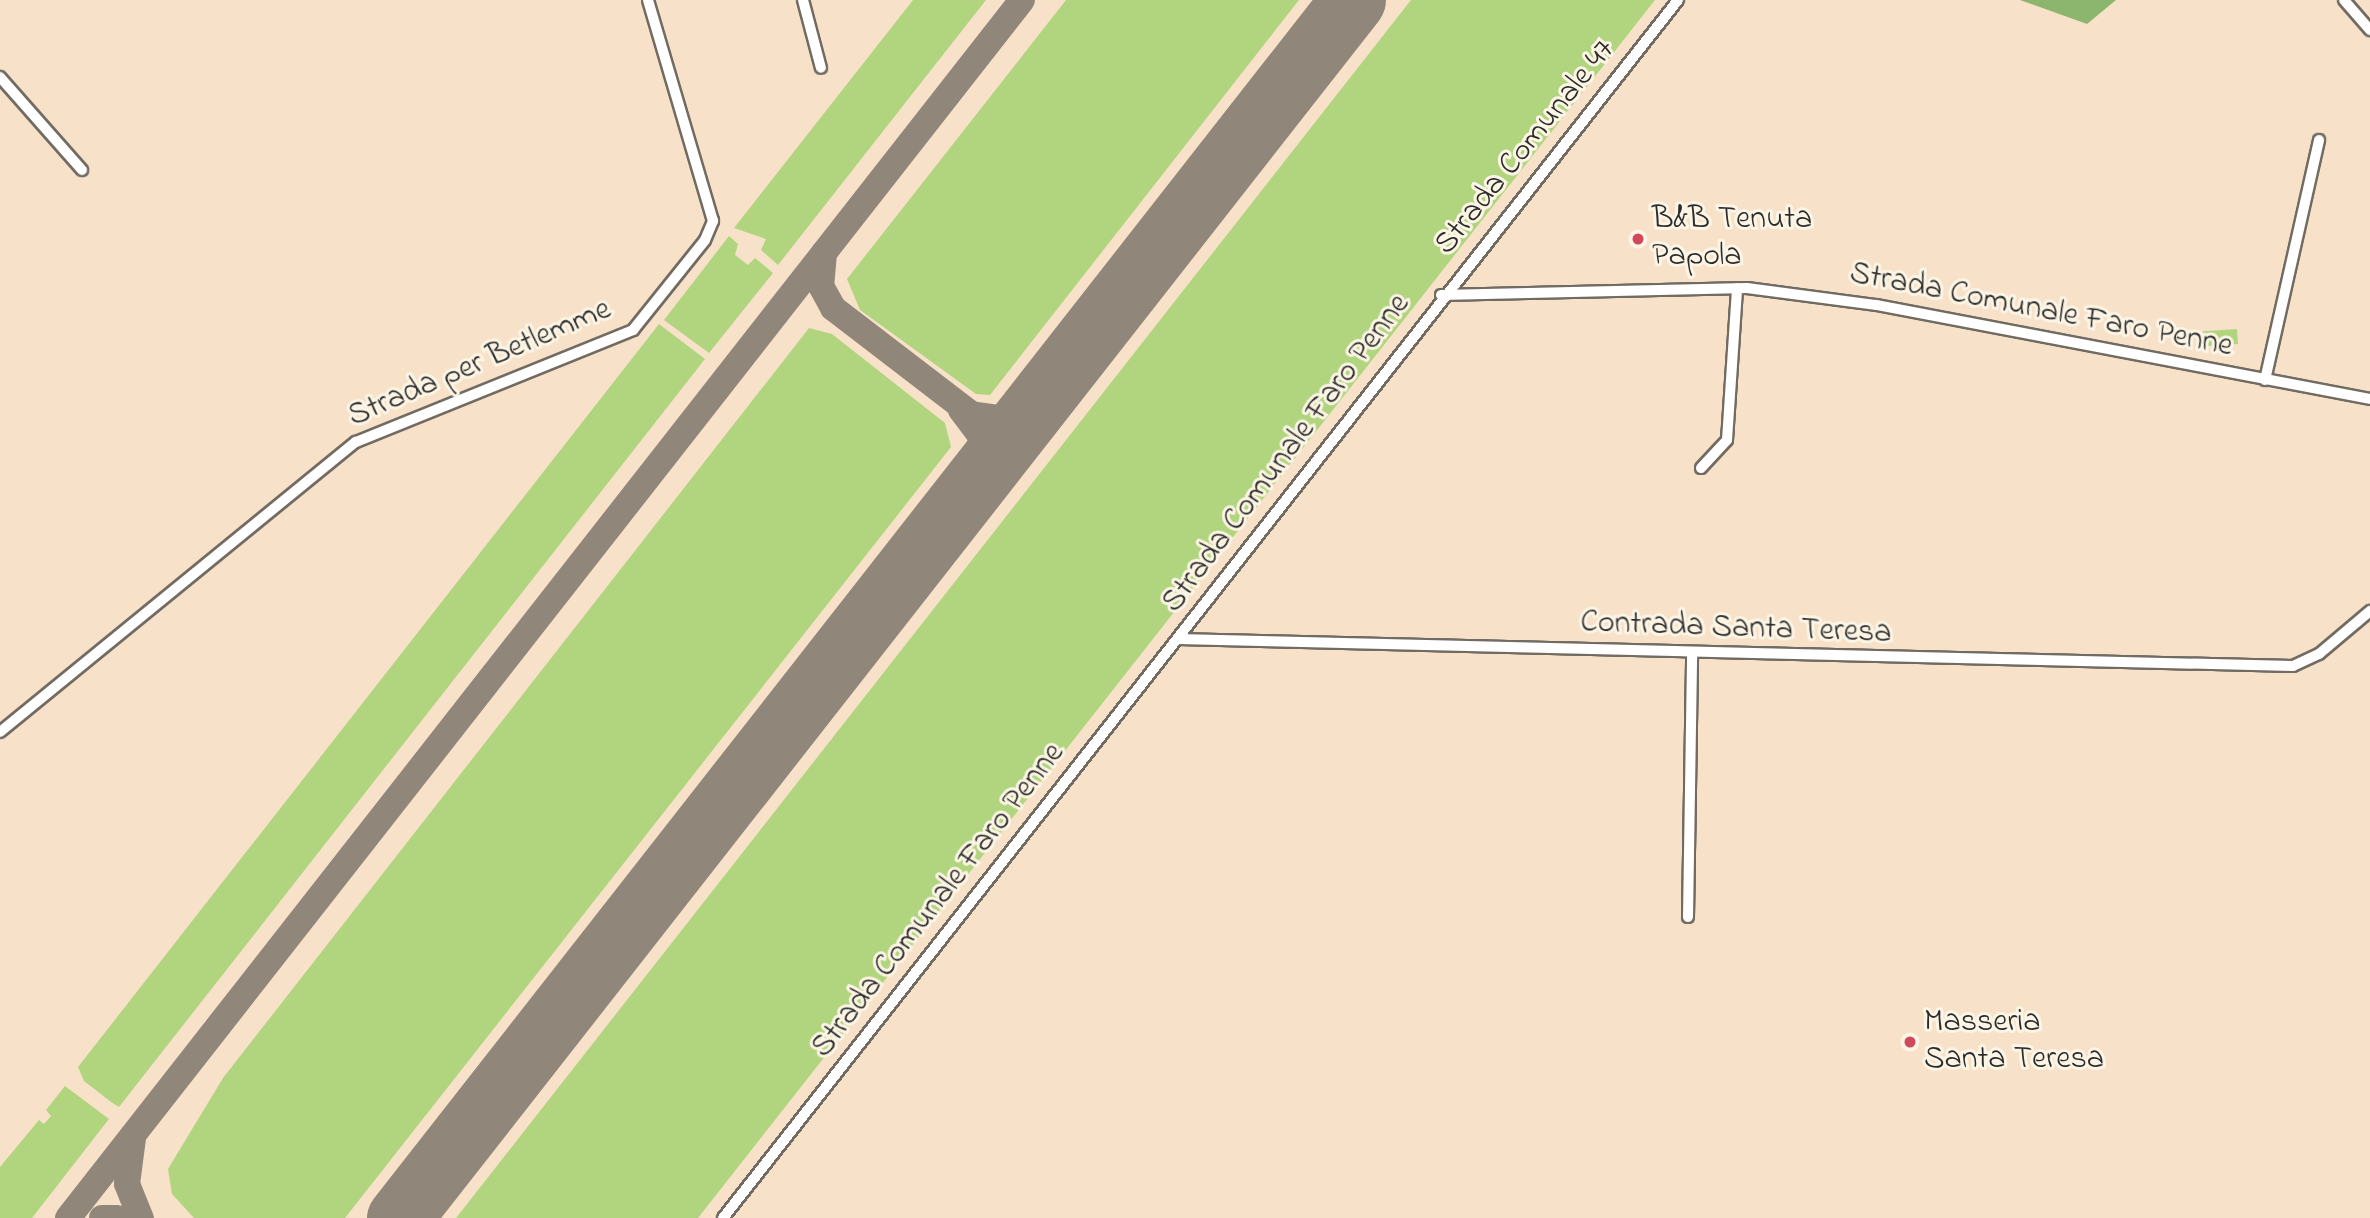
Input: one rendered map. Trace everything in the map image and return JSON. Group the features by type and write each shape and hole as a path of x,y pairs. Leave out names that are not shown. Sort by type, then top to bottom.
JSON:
{"street":[{"name":"Strada per Betlemme","path":"0,732 356,442 626,336 705,240 713,221 648,0"},
{"path":"803,0 821,68"},
{"name":"Strada Comunale 47","path":"1441,295 1678,0"},
{"path":"2344,0 2370,30"},
{"path":"0,77 82,170"},
{"path":"2265,380 2319,140"},
{"path":"1701,468 1727,440 1737,288"},
{"name":"Strada Comunale Faro Penne","path":"723,1218 1178,639 1441,295 1737,288 1877,305 2370,399"},
{"name":"Contrada Santa Teresa","path":"1178,639 1692,655 2293,666 2319,654 2370,611"},
{"path":"1688,917 1692,655"}],"green space":[{"path":"913,0 986,0 778,265 761,250 766,239 734,228"},
{"path":"1066,0 1299,0 990,395 976,394 860,310 847,279"},
{"path":"1411,0 1655,0 698,1218 456,1218"},
{"path":"2020,0 2116,0 2087,24"},
{"path":"729,236 738,244 735,255 748,265 755,258 773,273 709,353 664,320"},
{"path":"659,324 705,359 119,1107 111,1102 84,1081 78,1067"},
{"path":"809,328 832,334 945,423 951,447 345,1218 194,1218 172,1194 168,1169 223,1078"},
{"path":"2237,329 2238,344 2204,346 2203,331"},
{"path":"65,1086 109,1119 32,1218 0,1218 0,1167 39,1120 44,1124 51,1116 46,1110"}],"taxiway":[{"path":"68,1218 1022,0"},
{"path":"824,253 821,286 833,308 971,414 1007,419 1045,392"},
{"path":"961,410 982,438 964,497"},
{"path":"133,1138 127,1184 141,1218"},
{"path":"102,1218 117,1218"}],"runway":[{"path":"399,1218 1353,0"}],"place":[{"name":"B&B Tenuta Papola","path":"1638,239"},
{"name":"Masseria Santa Teresa","path":"1910,1042"}]}
